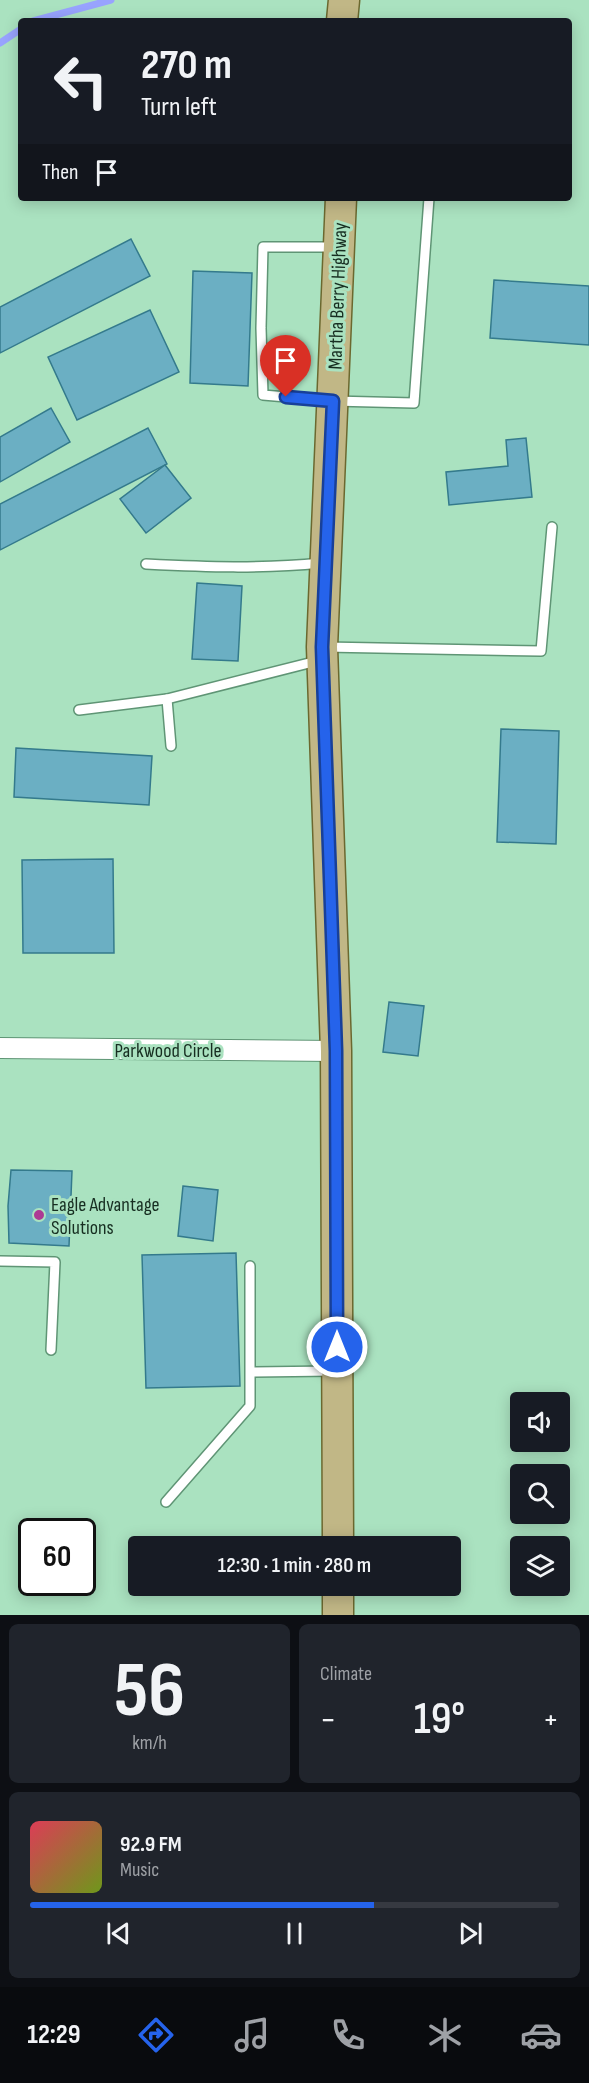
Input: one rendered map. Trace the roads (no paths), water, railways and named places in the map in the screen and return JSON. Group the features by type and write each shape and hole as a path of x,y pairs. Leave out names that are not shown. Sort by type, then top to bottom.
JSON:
{"main road":[{"path":"342,18 344,0"},
{"name":"Martha Berry Highway","path":"338,1536 336,1051 322,654 341,201"},
{"path":"338,1596 338,1615"}],"street":[{"name":"Parkwood Circle","path":"0,1048 336,1051"}],"lane":[{"path":"339,248 263,248 261,360 263,395 333,401 414,402 429,201"},
{"path":"79,710 167,699 322,654 541,651 552,528"},
{"path":"146,564 253,568 326,563"},
{"path":"167,699 171,746"},
{"path":"0,1261 55,1262 51,1350"},
{"path":"166,1502 250,1406 250,1266"},
{"path":"251,1372 337,1371"}],"waterway":[{"path":"44,18 111,0"},
{"path":"0,43 18,31"}],"place":[{"name":"Eagle Advantage Solutions","path":"39,1215"}]}
